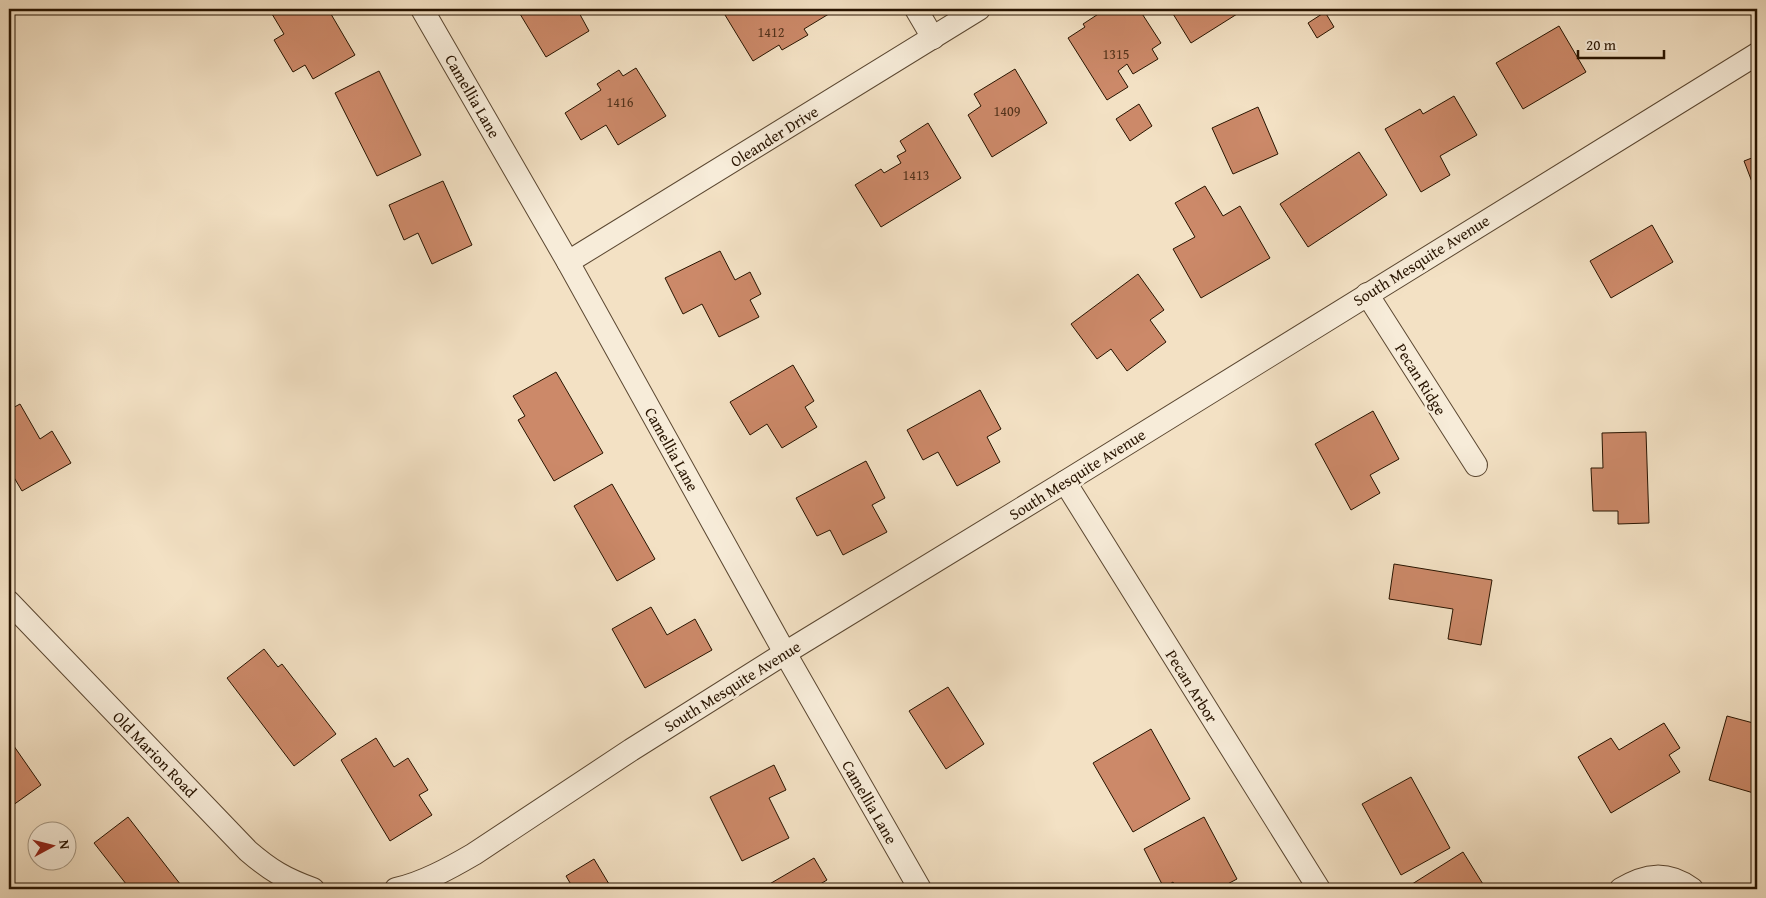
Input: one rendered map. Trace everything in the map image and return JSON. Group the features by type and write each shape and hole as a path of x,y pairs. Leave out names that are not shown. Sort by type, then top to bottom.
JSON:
{"street":[{"name":"Camellia Lane","path":"422,9 568,262 785,653 920,889"},
{"path":"916,9 932,38"},
{"name":"Oleander Drive","path":"568,262 979,9"},
{"name":"South Mesquite Avenue","path":"396,889 426,879 474,854 631,750 785,653 1757,54"},
{"name":"Pecan Ridge","path":"1367,294 1476,465"},
{"name":"Pecan Arbor","path":"1065,482 1319,889"},
{"name":"Old Marion Road","path":"9,602 248,851 268,868 289,881 312,889"},
{"path":"1621,889 1647,877 1676,879 1692,889"}],"building":[{"path":"269,9 328,9 355,55 313,79 305,65 293,72 274,40 284,34"},
{"path":"517,9 577,9 589,31 546,57"},
{"path":"735,9 837,9 804,29 808,35 782,50 779,45 753,61 725,15"},
{"path":"1106,9 1110,11 1114,9 1139,9 1161,43 1152,49 1158,59 1133,74 1127,64 1118,71 1128,87 1107,100 1068,38 1085,27 1083,24"},
{"path":"1170,9 1245,9 1191,43"},
{"path":"1325,12 1334,27 1317,38 1308,23"},
{"path":"1559,26 1586,72 1523,109 1496,63"},
{"path":"636,68 666,116 618,145 606,125 581,140 565,113 601,90 597,84 619,70 623,76"},
{"path":"1015,69 1047,123 992,157 968,115 981,106 974,94"},
{"path":"379,71 421,155 377,176 335,93"},
{"path":"1454,96 1477,135 1440,156 1450,175 1421,192 1385,129 1420,109 1423,114"},
{"path":"1139,104 1152,126 1130,141 1116,119"},
{"path":"1258,107 1278,154 1233,174 1212,128"},
{"path":"928,123 961,178 881,227 855,185 881,169 884,173 901,163 897,156 906,151 900,141"},
{"path":"1359,152 1387,195 1308,247 1280,204"},
{"path":"1757,156 1757,195 1744,161"},
{"path":"443,181 472,245 432,264 418,233 404,240 389,205"},
{"path":"1205,186 1223,216 1240,206 1270,258 1201,298 1173,249 1195,237 1175,203"},
{"path":"1652,225 1673,262 1611,298 1590,261"},
{"path":"720,251 735,280 750,272 761,294 750,300 759,317 719,337 702,304 683,314 665,278"},
{"path":"1138,274 1164,310 1150,320 1166,342 1127,371 1111,349 1097,359 1071,324"},
{"path":"793,365 814,401 805,407 817,427 782,448 767,424 750,435 730,402"},
{"path":"556,372 603,453 554,481 518,420 525,416 513,396"},
{"path":"980,390 1001,429 987,437 1000,462 957,486 938,452 923,460 907,430"},
{"path":"20,404 40,439 52,431 71,463 22,491 9,469 9,410"},
{"path":"1373,411 1399,459 1370,475 1380,493 1351,510 1315,444"},
{"path":"1646,432 1649,523 1618,524 1618,511 1593,511 1591,468 1603,468 1602,433"},
{"path":"866,461 885,498 872,505 887,532 843,555 830,530 817,536 796,498"},
{"path":"612,484 655,559 617,581 574,506"},
{"path":"1394,564 1492,580 1481,645 1448,639 1453,609 1389,599"},
{"path":"651,607 667,635 695,619 712,650 645,688 612,629"},
{"path":"264,649 278,667 282,664 336,734 294,766 227,678"},
{"path":"948,687 984,744 946,769 909,711"},
{"path":"1727,716 1757,724 1757,794 1709,780"},
{"path":"9,718 14,725 9,728"},
{"path":"1664,723 1680,748 1669,755 1680,772 1611,813 1578,757 1611,738 1619,750"},
{"path":"1151,729 1190,799 1133,832 1093,763"},
{"path":"376,738 394,767 408,758 428,790 419,795 432,815 390,841 341,760"},
{"path":"9,739 41,785 9,808"},
{"path":"774,765 786,790 769,798 789,838 742,861 710,797"},
{"path":"1411,777 1450,848 1401,875 1362,804"},
{"path":"128,817 184,889 130,889 94,843"},
{"path":"1204,817 1237,879 1218,889 1177,889 1173,882 1164,888 1144,849"},
{"path":"1463,852 1486,889 1412,889 1409,886"},
{"path":"814,858 827,880 812,889 761,889"},
{"path":"594,859 612,889 572,889 566,876"}]}
